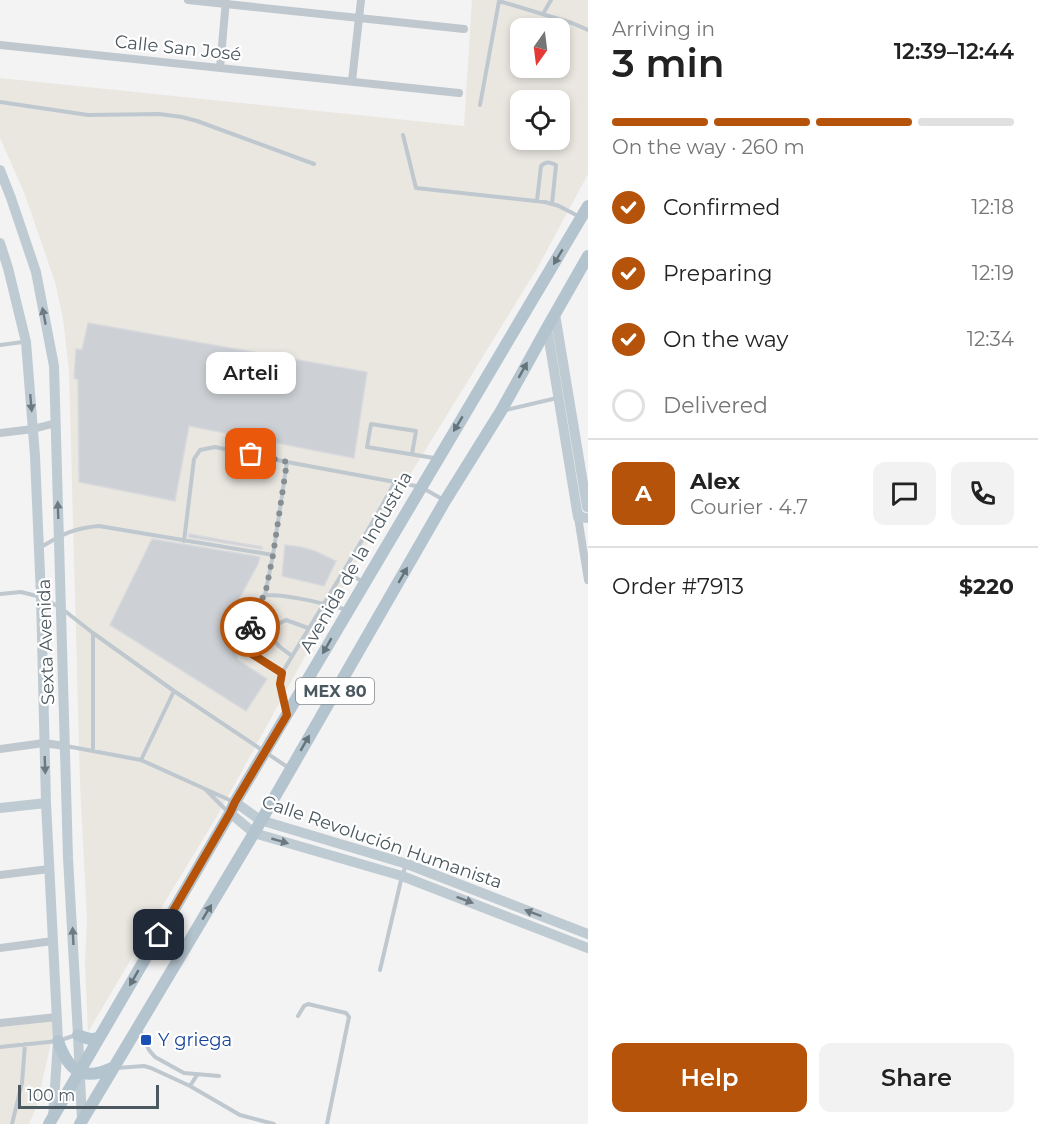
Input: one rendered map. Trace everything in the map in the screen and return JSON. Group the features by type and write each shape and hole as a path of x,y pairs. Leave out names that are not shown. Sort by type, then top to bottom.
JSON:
{"main road":[{"name":"Sexta Avenida","path":"1,174 36,272 54,366 68,858 81,1122"},
{"name":"Avenida de la Industria","path":"51,1120 348,610 585,212"},
{"name":"Sexta Avenida","path":"0,243 26,342 35,456 46,803 57,1017 51,1120"},
{"name":"MEX 80","path":"81,1122 254,834 290,768 501,411 588,256"},
{"path":"555,314 585,512"},
{"path":"547,328 558,398 585,512"},
{"path":"0,808 46,803"},
{"name":"Calle Revolución Humanista","path":"232,808 260,820 406,864 588,934"},
{"name":"Calle Revolución Humanista","path":"232,808 254,834 402,876 588,948"},
{"path":"78,1035 89,1039 99,1037"},
{"path":"57,1041 68,1062 79,1071 100,1074 112,1068"}],"street":[{"path":"188,0 226,2 464,29"},
{"path":"352,81 361,0"},
{"path":"220,68 226,2"},
{"name":"Calle San José","path":"0,45 459,93"},
{"path":"0,433 33,429 56,423"},
{"path":"585,512 588,580"},
{"path":"0,749 44,743 65,746"},
{"path":"0,875 49,869"},
{"path":"0,948 53,941"},
{"path":"0,1023 57,1017"}],"lane":[{"path":"543,14 551,0"},
{"path":"480,105 499,1 588,30"},
{"path":"0,102 88,115 159,114 182,117 314,164"},
{"path":"403,135 416,188 537,201 585,212"},
{"path":"537,201 541,166 550,162 556,165 552,204"},
{"path":"0,345 26,342"},
{"path":"501,411 558,398"},
{"path":"412,454 416,431 371,424 367,447 412,454 438,458"},
{"path":"184,541 194,459 200,450 215,447 421,487 446,501"},
{"path":"282,673 252,654 247,638 256,606 265,595 287,462"},
{"path":"287,715 280,684 282,673 344,572 395,482"},
{"path":"38,549 59,536 81,527 99,526 273,555"},
{"path":"344,572 365,582"},
{"path":"0,594 21,592 41,597 61,608 174,692 290,768"},
{"path":"265,595 323,603 348,610"},
{"path":"292,656 276,643 273,635 276,625 286,620 308,628"},
{"path":"93,633 93,750"},
{"path":"141,760 174,692"},
{"path":"65,746 141,760 202,787 232,808"},
{"path":"202,787 232,808"},
{"path":"380,970 406,864"},
{"path":"298,1016 308,1004 346,1013 349,1017 327,1124"},
{"path":"138,1025 149,1050 155,1057 184,1073 219,1076"},
{"path":"0,1047 57,1041 78,1035"},
{"path":"12,1124 22,1083 26,1044"},
{"path":"112,1068 144,1066 152,1068 190,1086 240,1115 274,1124"},
{"path":"190,1086 197,1075"}],"shaded area":[{"path":"472,0 588,0 588,174 538,267 362,553 216,818 88,1032 85,963 87,919 80,784 69,370 63,319 55,282 24,192 0,138 0,78 464,126"},
{"path":"57,1017 36,1108 29,1124 0,1124 0,1023"}],"building":[{"path":"88,323 367,372 354,458 189,426 175,501 79,482 78,380 74,378 76,349 82,350"},
{"path":"189,534 262,547 262,549 189,537"},
{"path":"152,539 260,557 233,610 228,631 238,660 267,679 246,711 110,625"},
{"path":"285,545 315,551 336,561 324,586 282,576"}],"way so far":[{"path":"250,627 256,606 265,595 287,462 251,454"}],"place":[{"name":"Arteli","path":"251,454"},
{"name":"Y griega","path":"146,1040"}],"route":[{"path":"159,935 287,715 280,684 282,673 252,654 247,638 250,627"}]}
